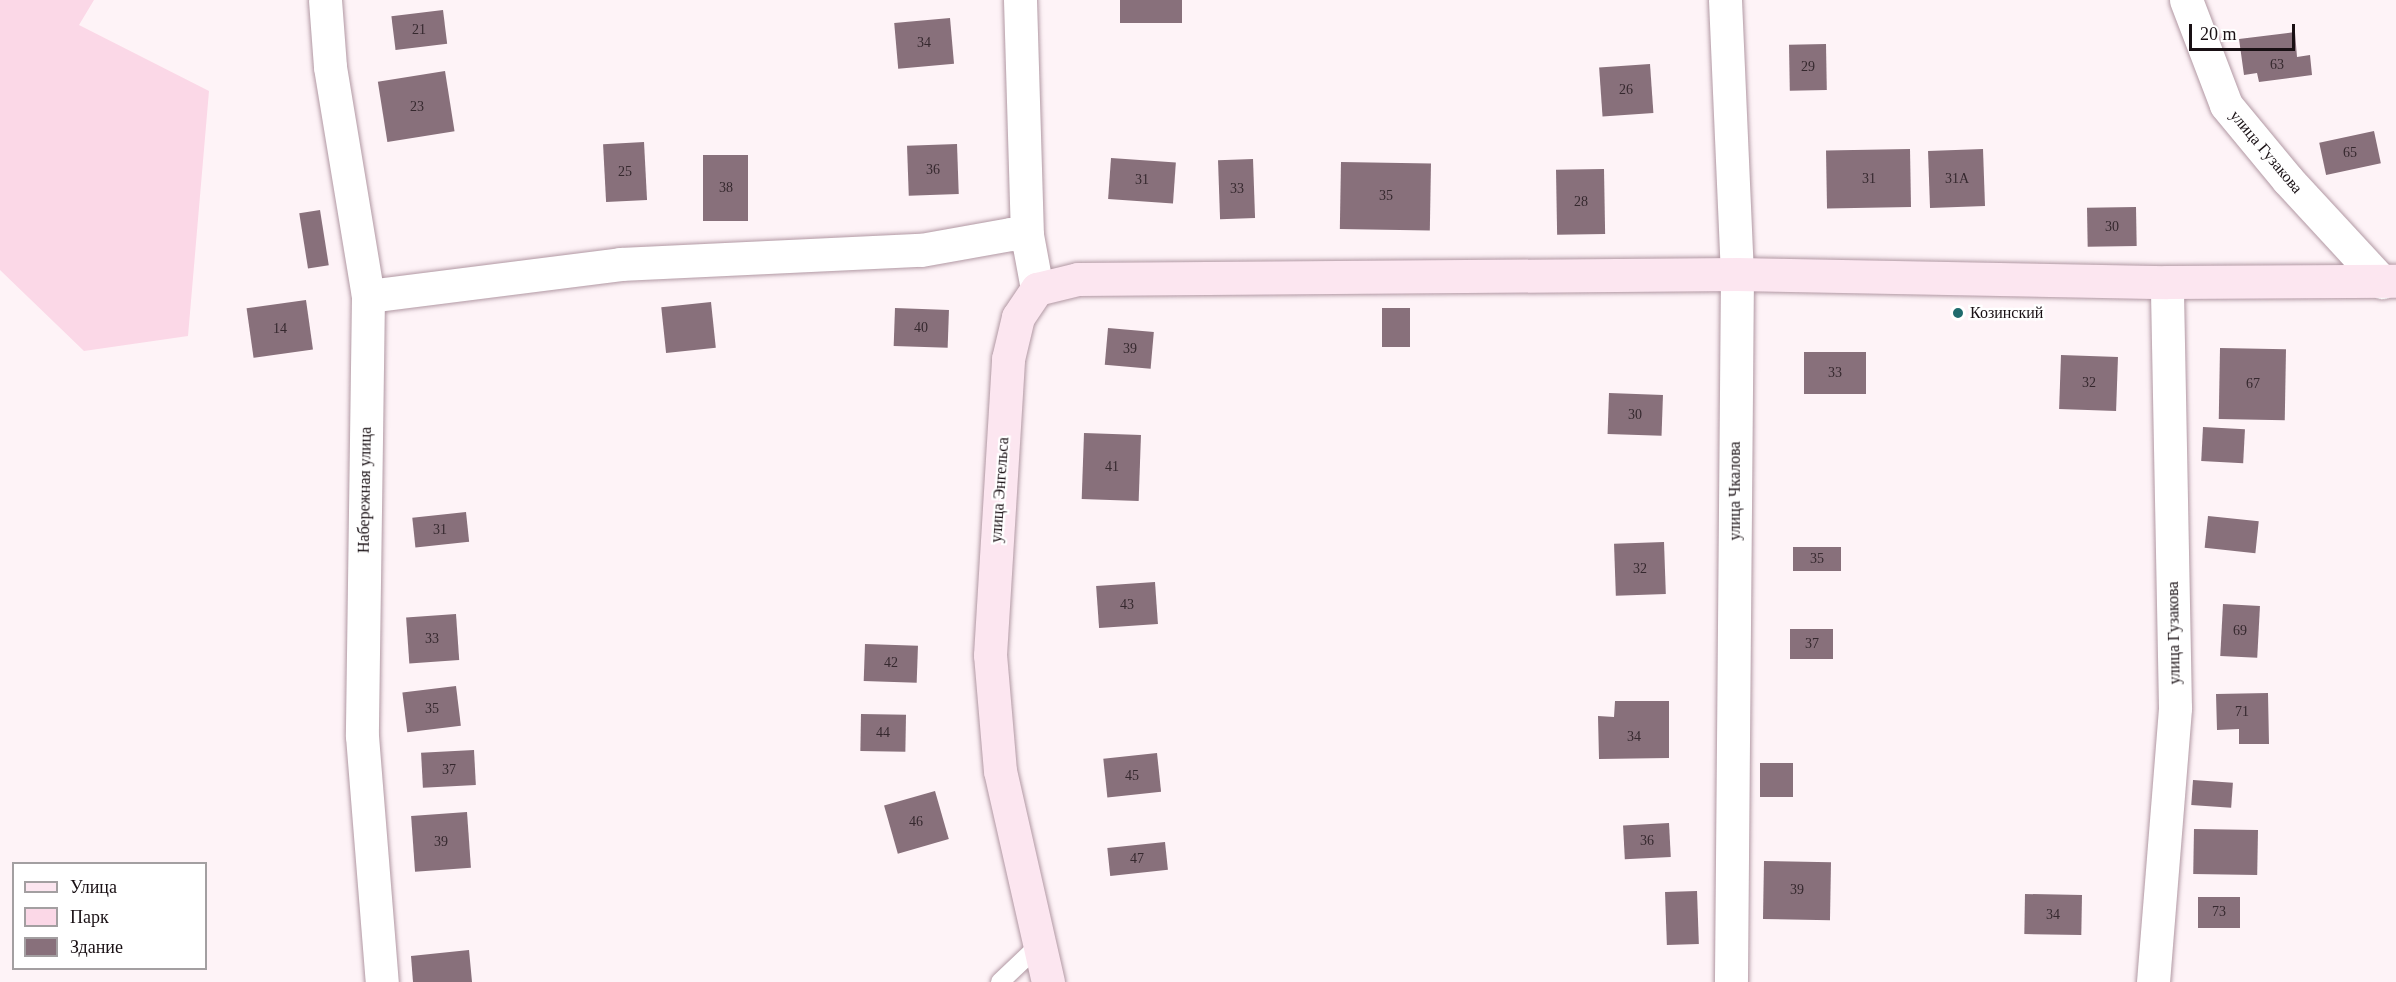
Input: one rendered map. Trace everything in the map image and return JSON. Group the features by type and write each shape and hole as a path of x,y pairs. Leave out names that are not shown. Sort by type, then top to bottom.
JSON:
{"main road":[{"path":"1037,289 1078,279 1737,274 2168,282 2389,281"},
{"name":"улица Энгельса","path":"1037,289 1017,317 1008,359 990,655 1000,771 1048,982"}],"street":[{"name":"Набережная улица","path":"325,0 330,67 368,296 362,736 382,982"},
{"path":"1020,0 1026,235 1037,289"},
{"name":"улица Чкалова","path":"1725,0 1737,274 1731,982"},
{"name":"улица Гузакова","path":"2186,0 2226,105 2288,180 2389,281"},
{"path":"368,296 620,264 921,250 1011,234 1026,235"},
{"name":"улица Гузакова","path":"2152,982 2175,708 2168,282"}],"lane":[{"path":"1000,982 1038,946"}],"green space":[{"path":"0,0 94,0 79,25 209,91 188,336 84,351 0,270"}],"building":[{"path":"1120,0 1182,0 1182,23 1120,23"},
{"path":"443,10 447,44 396,50 391,16"},
{"path":"950,18 954,64 898,69 894,23"},
{"path":"2295,32 2297,57 2310,55 2312,75 2259,82 2257,73 2244,75 2239,39"},
{"path":"1826,44 1827,90 1790,91 1789,45"},
{"path":"1650,64 1653,113 1603,116 1599,68"},
{"path":"445,71 455,131 387,142 378,82"},
{"path":"2374,131 2381,163 2326,175 2319,143"},
{"path":"644,142 647,200 606,202 603,144"},
{"path":"957,144 959,194 909,196 907,146"},
{"path":"1910,149 1911,207 1827,208 1826,150"},
{"path":"1983,149 1985,206 1930,208 1928,151"},
{"path":"703,155 748,155 748,221 703,221"},
{"path":"1111,158 1176,163 1173,203 1108,199"},
{"path":"1253,159 1255,218 1220,219 1218,160"},
{"path":"1341,162 1431,164 1430,231 1340,229"},
{"path":"1604,169 1605,234 1557,235 1556,170"},
{"path":"2136,207 2137,246 2088,247 2087,208"},
{"path":"320,210 329,265 308,269 299,213"},
{"path":"306,300 313,350 254,358 247,308"},
{"path":"711,302 716,348 666,353 661,307"},
{"path":"895,308 949,310 948,348 894,346"},
{"path":"1382,308 1410,308 1410,347 1382,347"},
{"path":"1108,328 1154,332 1151,369 1105,365"},
{"path":"2220,348 2286,349 2285,420 2219,419"},
{"path":"1804,352 1866,352 1866,394 1804,394"},
{"path":"2061,355 2118,357 2116,411 2059,409"},
{"path":"1609,393 1663,395 1662,436 1608,434"},
{"path":"2203,427 2245,429 2243,463 2201,461"},
{"path":"1084,433 1141,435 1139,501 1082,499"},
{"path":"466,512 469,542 415,547 412,518"},
{"path":"2208,516 2259,521 2255,553 2205,548"},
{"path":"1664,542 1666,594 1616,596 1614,544"},
{"path":"1793,547 1841,547 1841,571 1793,571"},
{"path":"1155,582 1158,624 1099,628 1096,586"},
{"path":"2223,604 2260,606 2257,658 2220,656"},
{"path":"456,614 459,660 409,663 406,617"},
{"path":"1790,629 1833,629 1833,659 1790,659"},
{"path":"865,644 918,646 917,683 864,681"},
{"path":"456,686 461,726 407,732 402,693"},
{"path":"2268,693 2269,744 2239,744 2239,729 2217,730 2216,694"},
{"path":"1615,701 1669,701 1669,758 1599,759 1598,716 1614,717"},
{"path":"861,714 906,715 905,752 860,751"},
{"path":"474,750 476,785 423,788 421,753"},
{"path":"1157,753 1161,792 1107,797 1103,759"},
{"path":"1760,763 1793,763 1793,797 1760,797"},
{"path":"2193,780 2233,783 2231,808 2191,805"},
{"path":"935,791 949,839 898,854 884,806"},
{"path":"467,812 471,868 415,872 411,816"},
{"path":"1669,823 1671,857 1625,859 1623,825"},
{"path":"2194,829 2258,830 2257,875 2193,874"},
{"path":"1165,842 1168,870 1110,876 1107,848"},
{"path":"1764,861 1831,862 1830,920 1763,919"},
{"path":"1697,891 1699,944 1667,945 1665,892"},
{"path":"2025,894 2082,895 2081,935 2024,934"},
{"path":"2198,897 2240,897 2240,928 2198,928"},
{"path":"469,950 472,982 413,982 411,956"}],"place":[{"name":"Козинский","path":"1958,313"}]}
